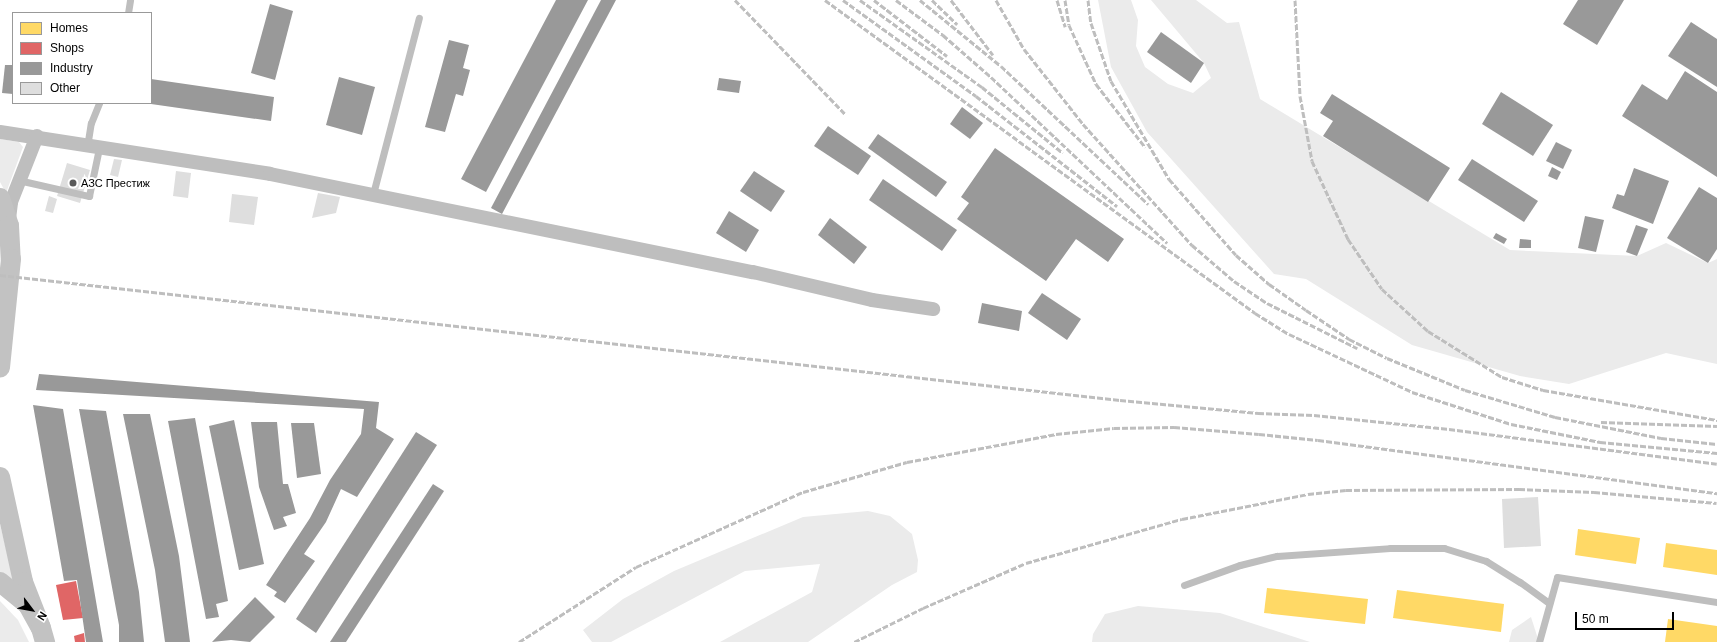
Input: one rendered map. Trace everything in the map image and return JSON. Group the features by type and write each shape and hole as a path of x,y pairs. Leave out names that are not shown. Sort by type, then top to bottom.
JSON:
{"main road":[{"path":"0,198 9,226 11,260 0,367"},
{"path":"0,478 23,582 43,635"},
{"path":"0,582 28,605 43,635"}],"street":[{"path":"0,132 37,136 93,148 270,174 753,272 872,300 933,309"},
{"path":"9,226 11,202 18,180 37,136"}],"lane":[{"path":"128,12 130,0"},
{"path":"373,194 419,18"},
{"path":"18,180 89,196 93,148 91,123 99,104"},
{"path":"1184,585 1240,565 1277,556 1390,548 1444,548 1486,561 1520,582 1549,603"},
{"path":"1543,642 1540,642 1557,577 1717,602"}],"shaded area":[{"path":"1098,0 1131,0 1138,20 1136,46 1145,67 1168,84 1193,93 1211,78 1204,63 1151,0 1196,0 1227,23 1239,22 1260,99 1510,250 1637,256 1666,243 1708,263 1717,259 1717,364 1666,353 1569,384 1520,376 1412,345 1306,279 1274,274 1147,132 1111,67"},
{"path":"0,139 19,142 23,147 6,193 0,182"},
{"path":"868,511 890,516 912,534 918,560 917,572 892,585 808,642 720,642 812,592 820,564 745,571 611,642 592,642 583,630 623,599 674,571 803,517"},
{"path":"0,524 14,582 0,574"},
{"path":"0,601 18,620 29,642 0,642"},
{"path":"1138,606 1220,613 1310,642 1092,642 1093,634 1105,614"},
{"path":"1531,617 1539,642 1509,642 1512,630"}],"building: Homes":[{"path":"1578,529 1640,538 1636,564 1575,555"},
{"path":"1666,543 1717,550 1717,575 1663,567"},
{"path":"1267,588 1368,599 1365,624 1264,613"},
{"path":"1397,590 1504,604 1501,632 1393,618"},
{"path":"1668,619 1717,626 1717,642 1665,642"}],"building: Shops":[{"path":"76,581 83,618 63,620 56,585"},
{"path":"84,633 85,642 75,642 74,636"}],"building: Industry":[{"path":"556,0 588,0 486,192 461,179"},
{"path":"601,0 616,0 502,214 491,208"},
{"path":"1578,0 1624,0 1597,45 1563,24"},
{"path":"270,4 293,11 275,80 251,73"},
{"path":"1691,22 1717,39 1717,87 1668,56"},
{"path":"1161,32 1204,63 1191,83 1147,52"},
{"path":"449,40 469,45 463,68 470,70 463,96 456,94 445,132 425,127"},
{"path":"5,65 12,65 12,94 2,93"},
{"path":"1685,71 1717,92 1717,177 1622,116 1642,84 1667,100"},
{"path":"339,77 375,87 362,135 326,125"},
{"path":"719,78 741,81 739,93 717,90"},
{"path":"152,79 274,97 271,121 151,104"},
{"path":"1501,92 1553,125 1533,156 1482,124"},
{"path":"1332,94 1450,168 1428,202 1323,136 1333,121 1320,113"},
{"path":"962,107 983,123 970,139 950,124"},
{"path":"828,126 871,156 858,175 814,146"},
{"path":"878,134 947,182 936,197 868,148"},
{"path":"1556,142 1572,150 1563,169 1546,161"},
{"path":"995,148 1124,239 1108,262 1076,239 1046,281 957,219 969,203 961,197"},
{"path":"1472,159 1538,201 1524,222 1458,180"},
{"path":"1552,167 1561,172 1557,180 1548,176"},
{"path":"1634,168 1669,181 1653,224 1612,208 1617,194 1624,196"},
{"path":"754,171 785,191 771,212 740,191"},
{"path":"883,179 957,230 942,251 869,200"},
{"path":"1699,187 1717,198 1717,249 1708,263 1667,238"},
{"path":"729,211 759,230 746,252 716,233"},
{"path":"1585,216 1604,220 1596,252 1578,248"},
{"path":"830,218 867,247 854,264 818,235"},
{"path":"1636,225 1648,229 1637,256 1626,252"},
{"path":"1496,233 1507,239 1504,244 1493,238"},
{"path":"1520,239 1531,240 1531,248 1519,248"},
{"path":"1042,293 1081,319 1067,340 1028,313"},
{"path":"982,303 1022,311 1019,331 978,323"},
{"path":"39,374 379,402 376,428 394,439 357,497 341,489 326,522 304,554 315,561 285,603 274,596 277,592 266,585 310,518 330,480 361,434 364,409 36,390"},
{"path":"33,405 63,409 103,642 86,642 77,580 64,581"},
{"path":"79,409 106,411 139,592 144,642 119,642 119,625"},
{"path":"123,414 150,414 179,556 190,642 165,642 155,570"},
{"path":"195,418 228,601 216,604 219,617 206,619 168,421"},
{"path":"234,420 264,564 239,570 209,426"},
{"path":"251,422 277,422 283,484 288,484 296,513 283,517 287,526 274,530 259,487"},
{"path":"291,423 314,423 321,474 297,478"},
{"path":"416,432 437,445 316,633 296,619"},
{"path":"433,484 444,491 346,642 330,642"},
{"path":"255,597 275,617 250,642 231,640 212,642"}],"building: Other":[{"path":"114,159 122,160 118,177 110,175"},
{"name":"АЗС Престиж","path":"67,163 90,170 80,203 57,196"},
{"path":"176,171 191,173 188,198 173,196"},
{"path":"318,193 340,197 336,213 312,218"},
{"path":"232,194 258,197 254,225 229,222"},
{"path":"49,196 57,199 53,213 45,211"},
{"path":"1538,497 1541,546 1504,548 1502,499"}],"railway":[{"path":"735,0 845,114"},
{"path":"825,0 1255,313 1289,334 1412,392 1511,424 1600,442 1717,453"},
{"path":"843,0 976,96 1117,206"},
{"path":"860,0 982,87 1063,153"},
{"path":"874,0 947,56"},
{"path":"896,0 943,35 991,77 1167,243"},
{"path":"920,0 1001,66 1148,204"},
{"path":"932,0 957,24"},
{"path":"951,0 993,55"},
{"path":"996,0 1024,49 1083,124 1192,245 1234,281 1267,303 1357,348"},
{"path":"1057,0 1065,27"},
{"path":"1065,0 1069,25 1096,84 1145,147"},
{"path":"1088,0 1091,23 1111,81 1169,179 1236,255 1269,284 1349,339 1387,358 1465,390 1555,417 1661,438 1717,444"},
{"path":"1295,0 1300,96 1312,161 1348,239 1382,289 1428,331 1502,377 1543,390 1717,420"},
{"path":"0,275 1120,400 1258,413 1314,415 1449,429 1717,464"},
{"path":"1601,422 1717,426"},
{"path":"519,642 636,567 803,492 907,462 1056,434 1114,428 1174,427 1259,434 1318,440 1717,493"},
{"path":"854,642 923,608 1026,563 1182,519 1308,494 1346,490 1519,489 1594,492 1717,503"}],"place":[{"name":"АЗС Престиж","path":"73,183"}]}
